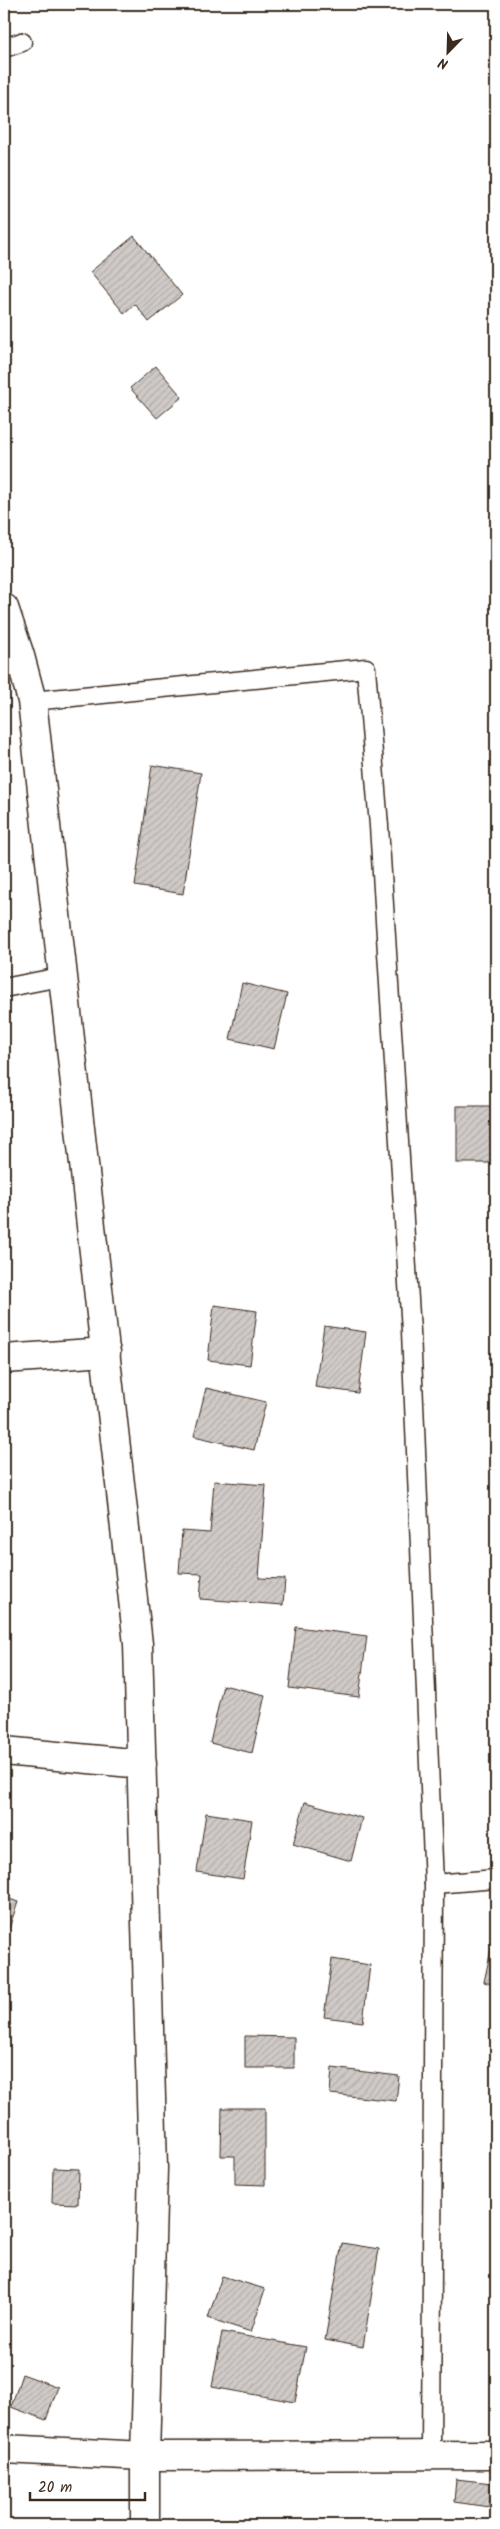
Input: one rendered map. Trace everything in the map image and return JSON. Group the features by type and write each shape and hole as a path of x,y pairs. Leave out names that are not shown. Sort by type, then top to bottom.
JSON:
{"street":[{"path":"4,608 32,701 65,976 138,1644 153,2168 145,2456 145,2525"},
{"path":"4,1359 106,1352"},
{"path":"4,1751 142,1764"},
{"path":"4,2449 145,2456 496,2455"}],"lane":[{"path":"4,48 22,42"},
{"path":"32,701 366,668 379,826 411,1331 434,1884 431,2455"},
{"path":"4,988 65,976"},
{"path":"434,1884 496,1879"}],"building":[{"path":"134,236 182,295 149,322 135,304 124,313 90,272"},
{"path":"156,366 182,397 157,418 130,388"},
{"path":"152,765 201,773 183,894 135,886"},
{"path":"242,983 287,994 274,1049 230,1039"},
{"path":"457,1106 496,1106 496,1163 457,1163"},
{"path":"214,1305 257,1311 250,1365 208,1360"},
{"path":"324,1326 366,1332 358,1393 315,1387"},
{"path":"206,1388 266,1402 254,1450 194,1436"},
{"path":"214,1481 266,1485 259,1578 285,1579 283,1605 200,1599 202,1574 179,1573 182,1531 210,1533"},
{"path":"296,1627 367,1636 359,1697 289,1688"},
{"path":"223,1685 265,1695 252,1753 210,1743"},
{"path":"305,1802 362,1818 351,1861 293,1844"},
{"path":"206,1813 252,1820 243,1879 197,1872"},
{"path":"4,1897 18,1902 7,1934 4,1933"},
{"path":"496,1932 496,1985 484,1982"},
{"path":"332,1959 370,1965 363,2022 324,2017"},
{"path":"245,2036 294,2037 294,2068 245,2068"},
{"path":"332,2068 399,2076 396,2101 330,2094"},
{"path":"222,2108 265,2108 265,2185 235,2184 235,2156 221,2156"},
{"path":"53,2168 79,2169 78,2204 52,2203"},
{"path":"342,2243 379,2249 363,2347 325,2340"},
{"path":"222,2276 265,2289 251,2332 208,2318"},
{"path":"222,2332 306,2347 295,2402 212,2387"},
{"path":"22,2374 58,2387 46,2420 11,2407"},
{"path":"456,2479 492,2483 489,2507 454,2502"}]}
